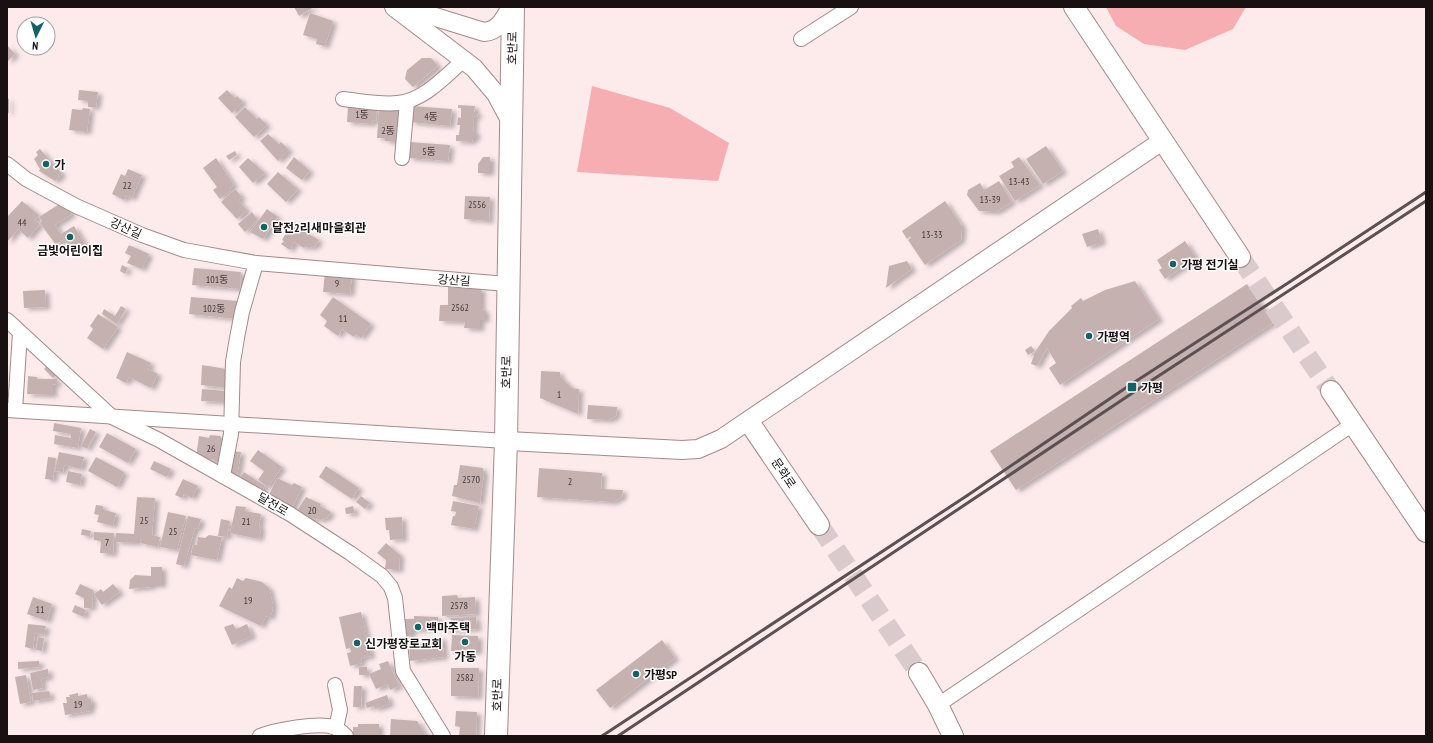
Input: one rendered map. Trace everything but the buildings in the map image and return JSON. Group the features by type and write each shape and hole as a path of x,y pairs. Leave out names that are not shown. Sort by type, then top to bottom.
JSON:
{"main road":[{"name":"호반로","path":"496,736 506,441 512,7"},
{"path":"1074,7 1240,257"},
{"path":"1331,391 1426,532"},
{"name":"문화로","path":"749,422 819,525"},
{"path":"919,673 938,705 953,736"}],"street":[{"path":"394,7 464,60 485,80 496,94 511,122"},
{"path":"403,7 484,32 492,31 498,27 512,7"},
{"path":"801,39 851,7"},
{"path":"343,99 390,103 407,102 429,90 464,60"},
{"path":"402,158 407,102"},
{"path":"20,334 11,410 663,450 698,449 721,439 749,422 927,298 1162,141"},
{"name":"강산길","path":"7,164 26,179 50,193 155,240 184,250 256,263 507,284"},
{"path":"223,476 232,424 233,362 242,312 256,263"},
{"name":"달전로","path":"7,320 20,334 112,417 159,440 295,518 350,553 388,582 396,603 403,671 443,736"},
{"path":"938,705 1353,424"},
{"path":"260,736 301,727 326,726 341,732 340,710 335,685"}],"shaded area":[{"path":"1106,7 1246,7 1233,29 1185,50 1144,44 1116,26"},
{"path":"592,86 670,108 729,143 718,181 577,172"}],"tunnel":[{"path":"1240,257 1331,391"},
{"path":"819,525 919,673"}],"railway":[{"path":"602,736 968,495 1130,385 1426,192"},
{"path":"618,736 1134,392 1426,201"}],"place":[{"name":"가","path":"46,164"},
{"name":"달전2리새마을회관","path":"264,227"},
{"name":"금빛어린이집","path":"70,237"},
{"name":"가평 전기실","path":"1173,264"},
{"name":"가평역","path":"1089,336"},
{"name":"가평","path":"1132,387"},
{"name":"백마주택","path":"418,627"},
{"name":"가동","path":"465,642"},
{"name":"신가평장로교회","path":"357,643"},
{"name":"가평SP","path":"636,674"}]}
